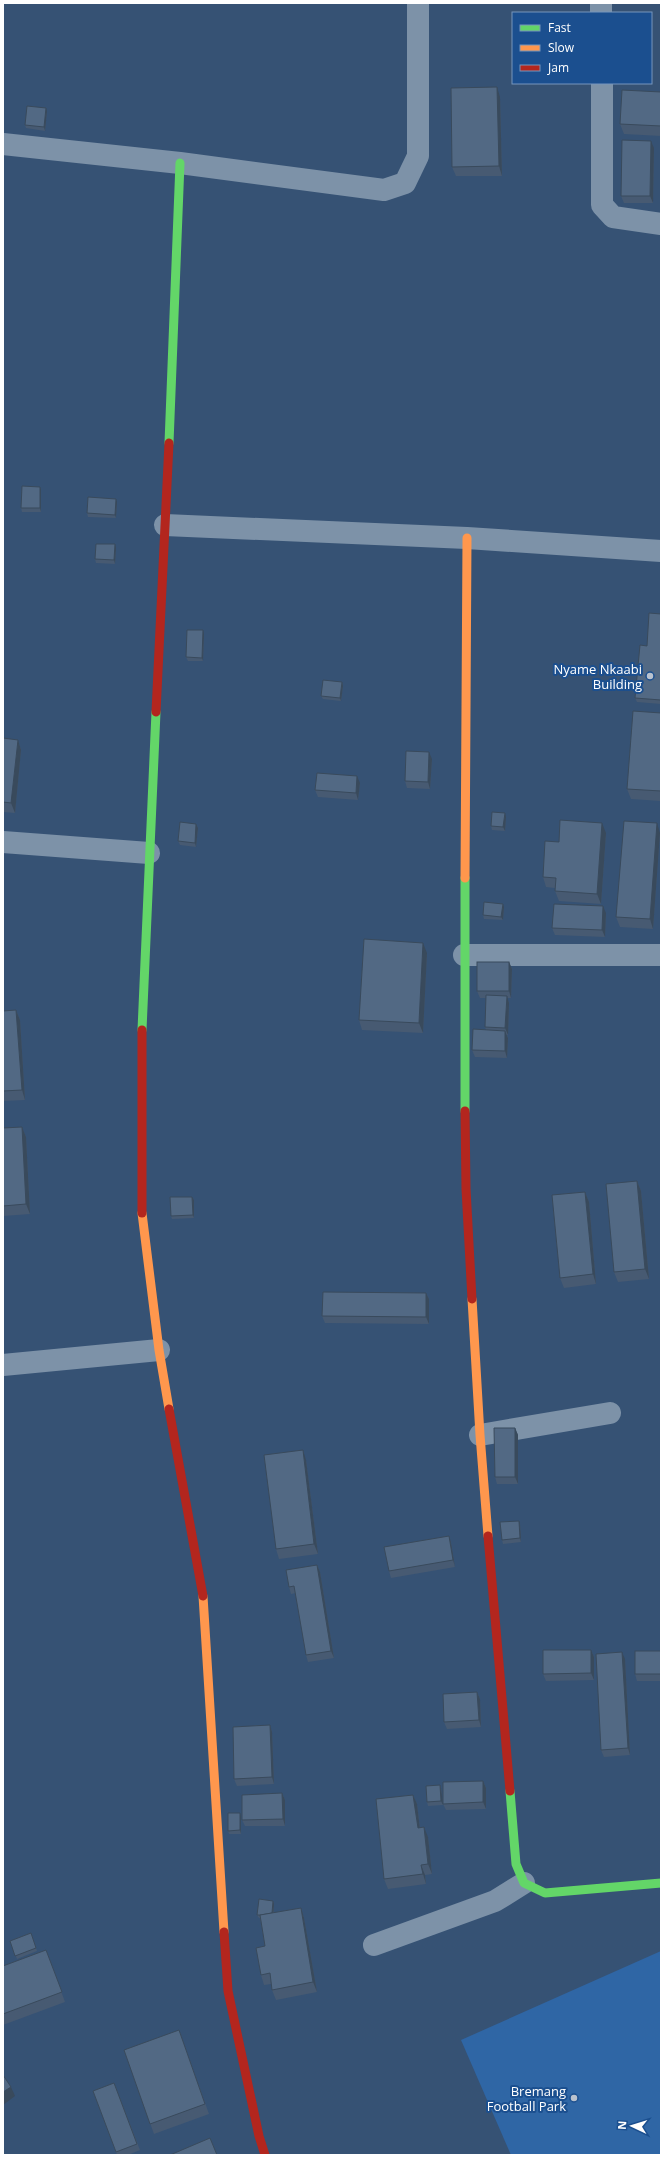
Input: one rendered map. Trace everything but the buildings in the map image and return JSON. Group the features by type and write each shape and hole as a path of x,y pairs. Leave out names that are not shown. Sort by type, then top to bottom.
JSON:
{"street":[{"path":"3,144 180,163 384,190 405,183 418,156 418,3"},
{"path":"602,84 602,205 613,217 661,224"},
{"path":"180,163 174,343 142,997 141,1206 159,1350 202,1598 228,1991 259,2136 265,2155"},
{"path":"165,525 467,538 661,551"},
{"path":"467,538 464,955 466,1189 480,1435 516,1864 524,1883 545,1893 661,1883"},
{"path":"3,842 149,852"},
{"path":"464,955 661,955"},
{"path":"3,1365 159,1350"},
{"path":"480,1435 610,1413"},
{"path":"374,1945 495,1901 524,1883"}],"shaded area":[{"name":"Bremang Football Park","path":"661,1951 661,2155 511,2155 461,2040"}],"traffic: fast":[{"path":"169,443 180,163"},
{"path":"142,1030 156,712"},
{"path":"465,878 465,1111"},
{"path":"510,1791 516,1864 524,1883 545,1893 661,1883"}],"traffic: slow":[{"path":"465,878 467,538"},
{"path":"142,1213 159,1350 169,1409"},
{"path":"472,1299 488,1536"},
{"path":"203,1596 224,1932"}],"traffic: jam":[{"path":"156,712 169,443"},
{"path":"142,1030 142,1213"},
{"path":"465,1111 466,1189 472,1299"},
{"path":"169,1409 203,1596"},
{"path":"488,1536 510,1791"},
{"path":"224,1932 228,1991 259,2136 265,2155"}],"place":[{"name":"Nyame Nkaabi Building","path":"650,676"},
{"name":"Bremang Football Park","path":"574,2098"}]}
